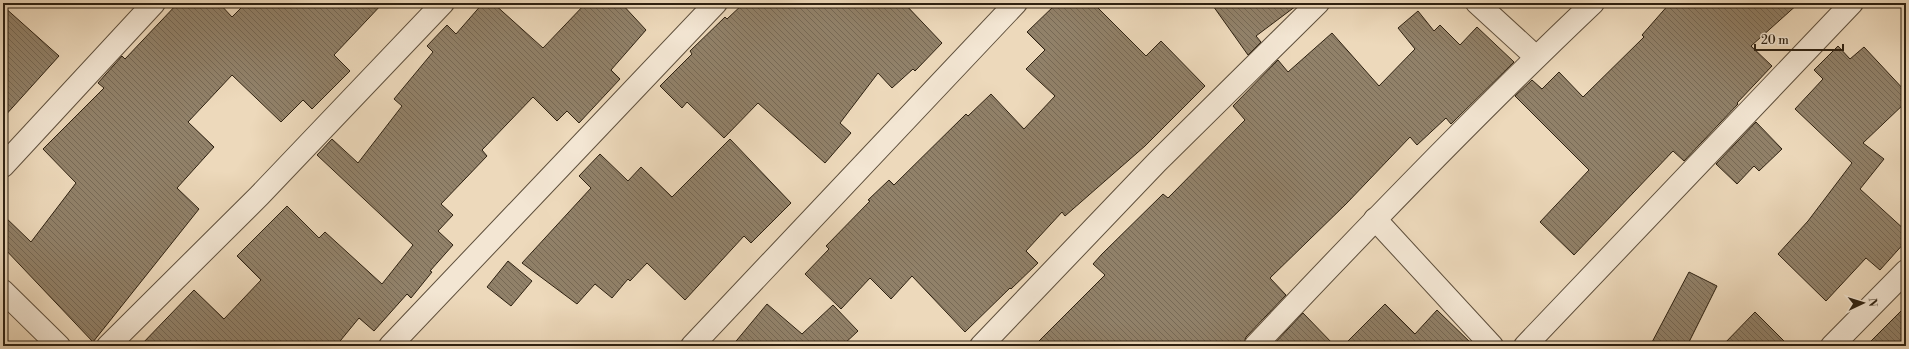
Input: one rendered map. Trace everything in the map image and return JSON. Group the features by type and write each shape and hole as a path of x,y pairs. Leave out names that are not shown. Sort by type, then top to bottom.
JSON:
{"street":[{"path":"3,166 154,3"},
{"path":"108,346 260,195 443,3"},
{"path":"390,346 716,3"},
{"path":"692,346 1016,3"},
{"path":"981,346 1157,162 1318,3"},
{"path":"1478,3 1536,57"},
{"path":"1255,346 1375,219 1536,57 1593,3"},
{"path":"1525,346 1852,3"},
{"path":"1375,219 1492,346"},
{"path":"1832,346 1906,271"},
{"path":"3,291 59,346"}],"building":[{"path":"178,3 219,3 232,17 246,3 383,3 334,55 350,71 312,109 303,100 281,122 232,75 188,122 214,147 177,188 199,209 93,342 3,247 3,215 31,242 76,183 43,149 104,88 98,83 122,56 125,59"},
{"path":"483,3 493,3 543,48 586,3 621,3 646,30 611,70 620,79 579,123 567,111 557,121 533,97 482,150 487,156 441,204 453,215 438,231 453,245 430,271 432,272 411,298 407,294 374,331 359,318 336,346 140,346 194,290 224,319 261,280 237,256 287,206 319,238 325,232 382,284 413,245 317,155 332,139 358,163 402,106 394,99 433,52 427,46 447,25 456,34"},
{"path":"744,3 904,3 942,43 915,71 913,69 892,88 878,73 840,123 851,133 825,163 758,103 724,138 687,102 682,108 660,86 692,54 690,51 725,17 727,19"},
{"path":"1057,3 1093,3 1146,56 1161,41 1205,86 1145,146 1065,216 1062,212 1026,251 1038,263 965,332 912,276 891,299 870,278 841,309 805,274 829,249 826,246 870,201 868,200 889,180 894,185 966,114 968,116 991,94 1024,129 1055,96 1026,69 1045,50 1027,32"},
{"path":"1211,3 1300,3 1256,36 1261,42 1248,55"},
{"path":"1670,3 1799,3 1751,46 1772,66 1684,161 1673,151 1574,255 1540,222 1589,170 1515,96 1532,80 1542,89 1559,72 1583,97 1644,37 1642,35"},
{"path":"3,6 59,56 3,118"},
{"path":"1418,11 1434,31 1440,25 1460,45 1477,27 1514,62 1451,124 1446,118 1417,145 1410,137 1346,204 1270,278 1286,295 1246,337 1243,346 1034,346 1105,275 1093,264 1102,254 1163,194 1168,198 1245,120 1233,106 1278,60 1288,72 1332,33 1379,86 1415,49 1398,28"},
{"path":"1838,46 1850,59 1864,47 1906,92 1906,102 1863,143 1884,159 1860,189 1906,231 1906,241 1880,270 1866,258 1826,301 1778,254 1808,221 1852,163 1795,109 1823,79 1814,70"},
{"path":"1756,122 1782,149 1759,171 1754,166 1737,184 1716,164"},
{"path":"730,139 791,203 751,243 744,236 685,300 647,263 630,281 628,279 612,298 595,284 577,304 522,263 591,188 579,176 600,154 628,181 641,167 672,197"},
{"path":"508,261 532,281 511,306 487,287"},
{"path":"1689,272 1717,286 1687,346 1650,346"},
{"path":"767,304 802,334 833,305 858,331 842,346 732,346"},
{"path":"1385,304 1415,334 1437,310 1474,346 1343,346"},
{"path":"1906,306 1906,346 1866,346"},
{"path":"1755,312 1789,346 1722,346"},
{"path":"1303,313 1335,346 1272,346"}]}
